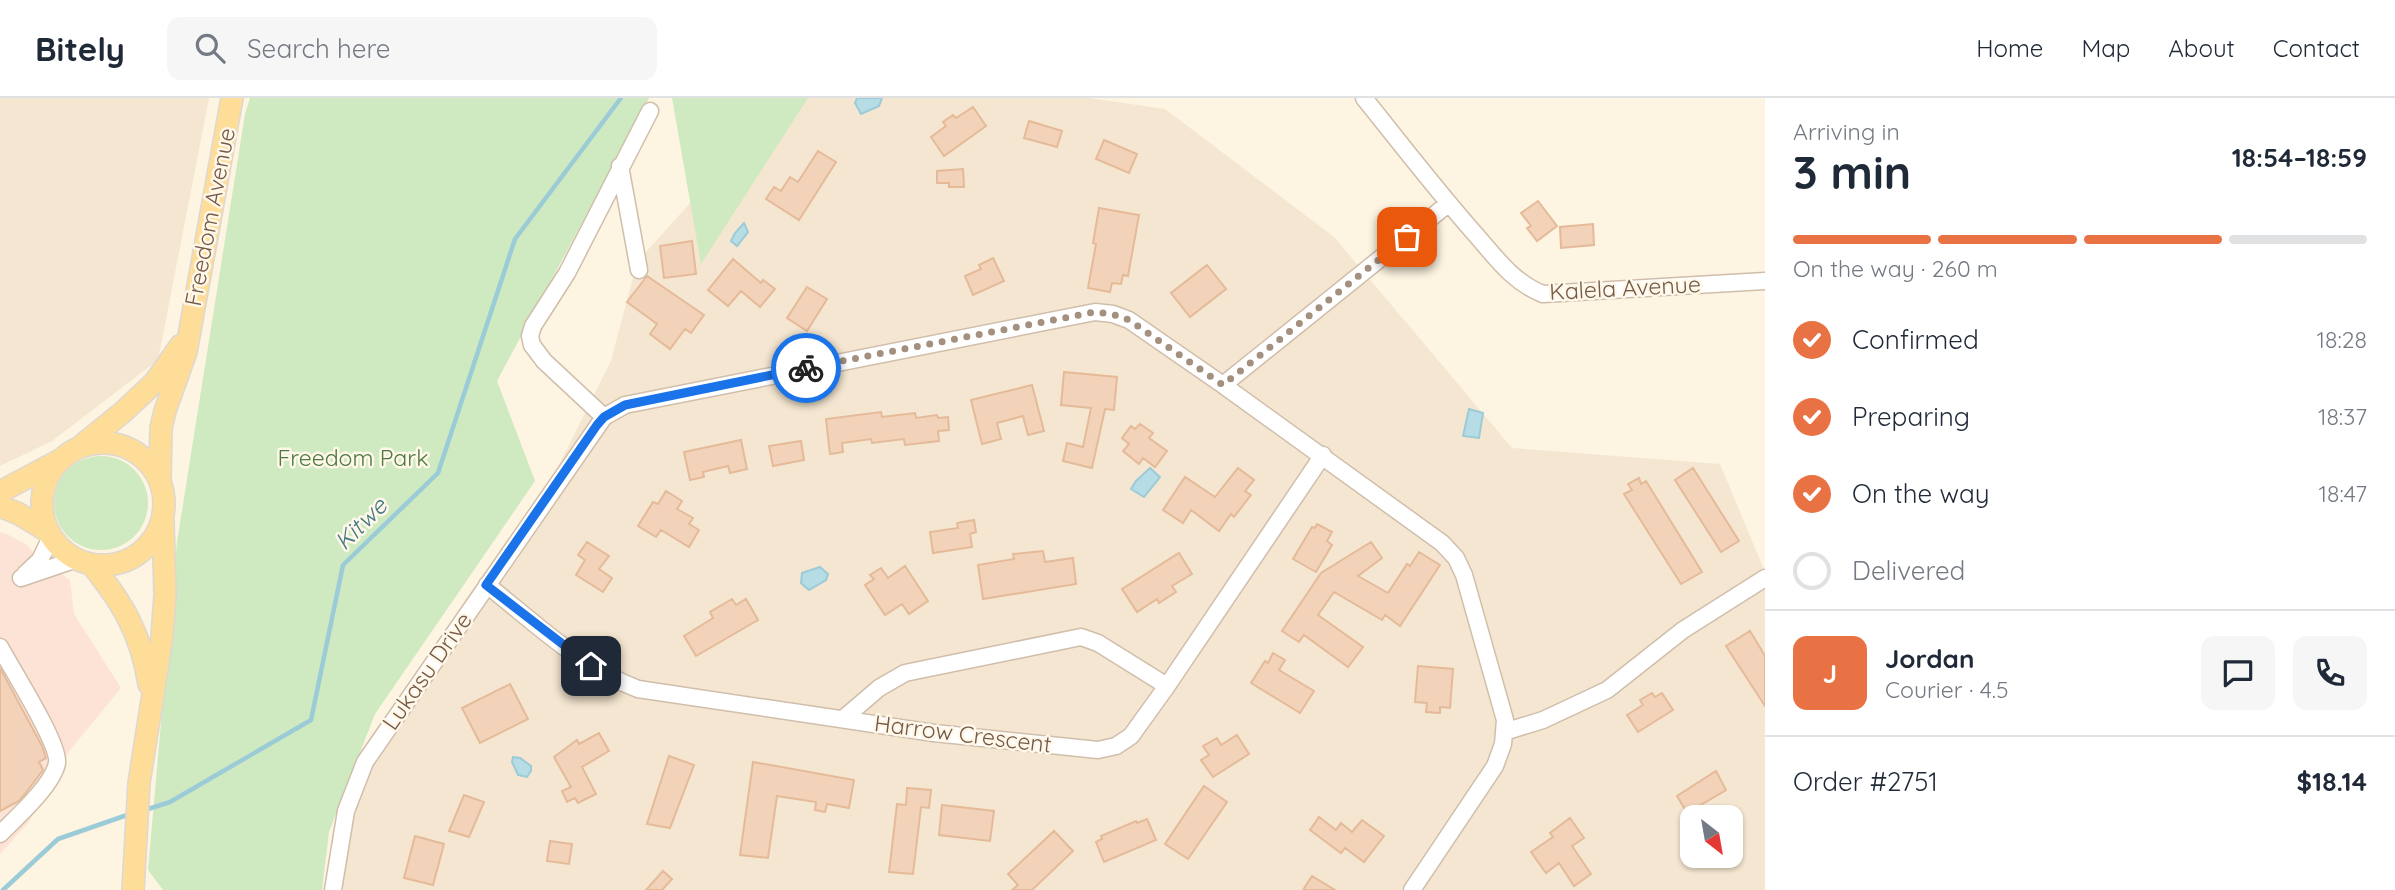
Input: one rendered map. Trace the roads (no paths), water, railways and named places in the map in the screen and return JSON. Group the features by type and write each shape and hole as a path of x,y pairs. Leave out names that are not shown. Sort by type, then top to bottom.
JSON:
{"main road":[{"name":"Freedom Avenue","path":"160,482 161,428 186,352 232,98"},
{"name":"Freedom Avenue","path":"69,455 123,412 155,382 188,335"},
{"path":"0,492 92,444 125,447 140,456 152,468 160,482 164,499 165,595 153,703 139,783 133,890"},
{"path":"50,534 43,509 45,486 52,472 69,455"},
{"path":"0,506 19,514 50,534 67,554 84,562 110,565 129,560 145,549 156,534 163,516"},
{"path":"84,562 122,604 136,632 146,660 153,703"},
{"path":"136,869 148,890"}],"street":[{"name":"Kalela Avenue","path":"1364,98 1448,204 1527,288 1543,294 1765,281"},
{"path":"650,111 567,273 533,326 530,336 532,345 544,361 604,417 625,405 1095,312 1112,314 1129,320 1223,385 1442,543 1456,558 1464,575 1502,706 1505,720 1503,744 1495,766 1412,890"},
{"path":"620,166 639,270"},
{"path":"1223,385 1448,204"},
{"name":"Lukasu Drive","path":"333,890 346,811 365,762 604,417"},
{"name":"Harrow Crescent","path":"486,585 591,666 615,681 638,689 934,733 1098,750 1116,746 1131,736 1323,455"},
{"path":"50,534 40,560 21,578 84,562"},
{"path":"1504,732 1543,720 1607,690 1683,630 1765,578"},
{"path":"844,718 880,688 905,673 1081,637 1098,643 1167,685"},
{"path":"0,647 44,725 54,746 57,762 37,796 0,834"}],"water":[{"path":"857,98 882,98 879,106 861,114 855,103"},
{"path":"744,223 748,232 737,246 731,241"},
{"path":"1469,409 1483,413 1479,438 1463,436"},
{"path":"1150,468 1160,477 1144,497 1131,489"},
{"path":"820,567 828,574 826,580 809,590 801,583 802,573"},
{"path":"513,757 520,758 531,766 527,777 518,775 512,762"}],"waterway":[{"name":"Kitwe","path":"145,810 170,802 311,720 343,565 438,473 515,239 621,98"},
{"name":"Kitwe","path":"3,890 58,839 130,814"}],"park label":[{"name":"Freedom Park","path":"353,458"}]}
